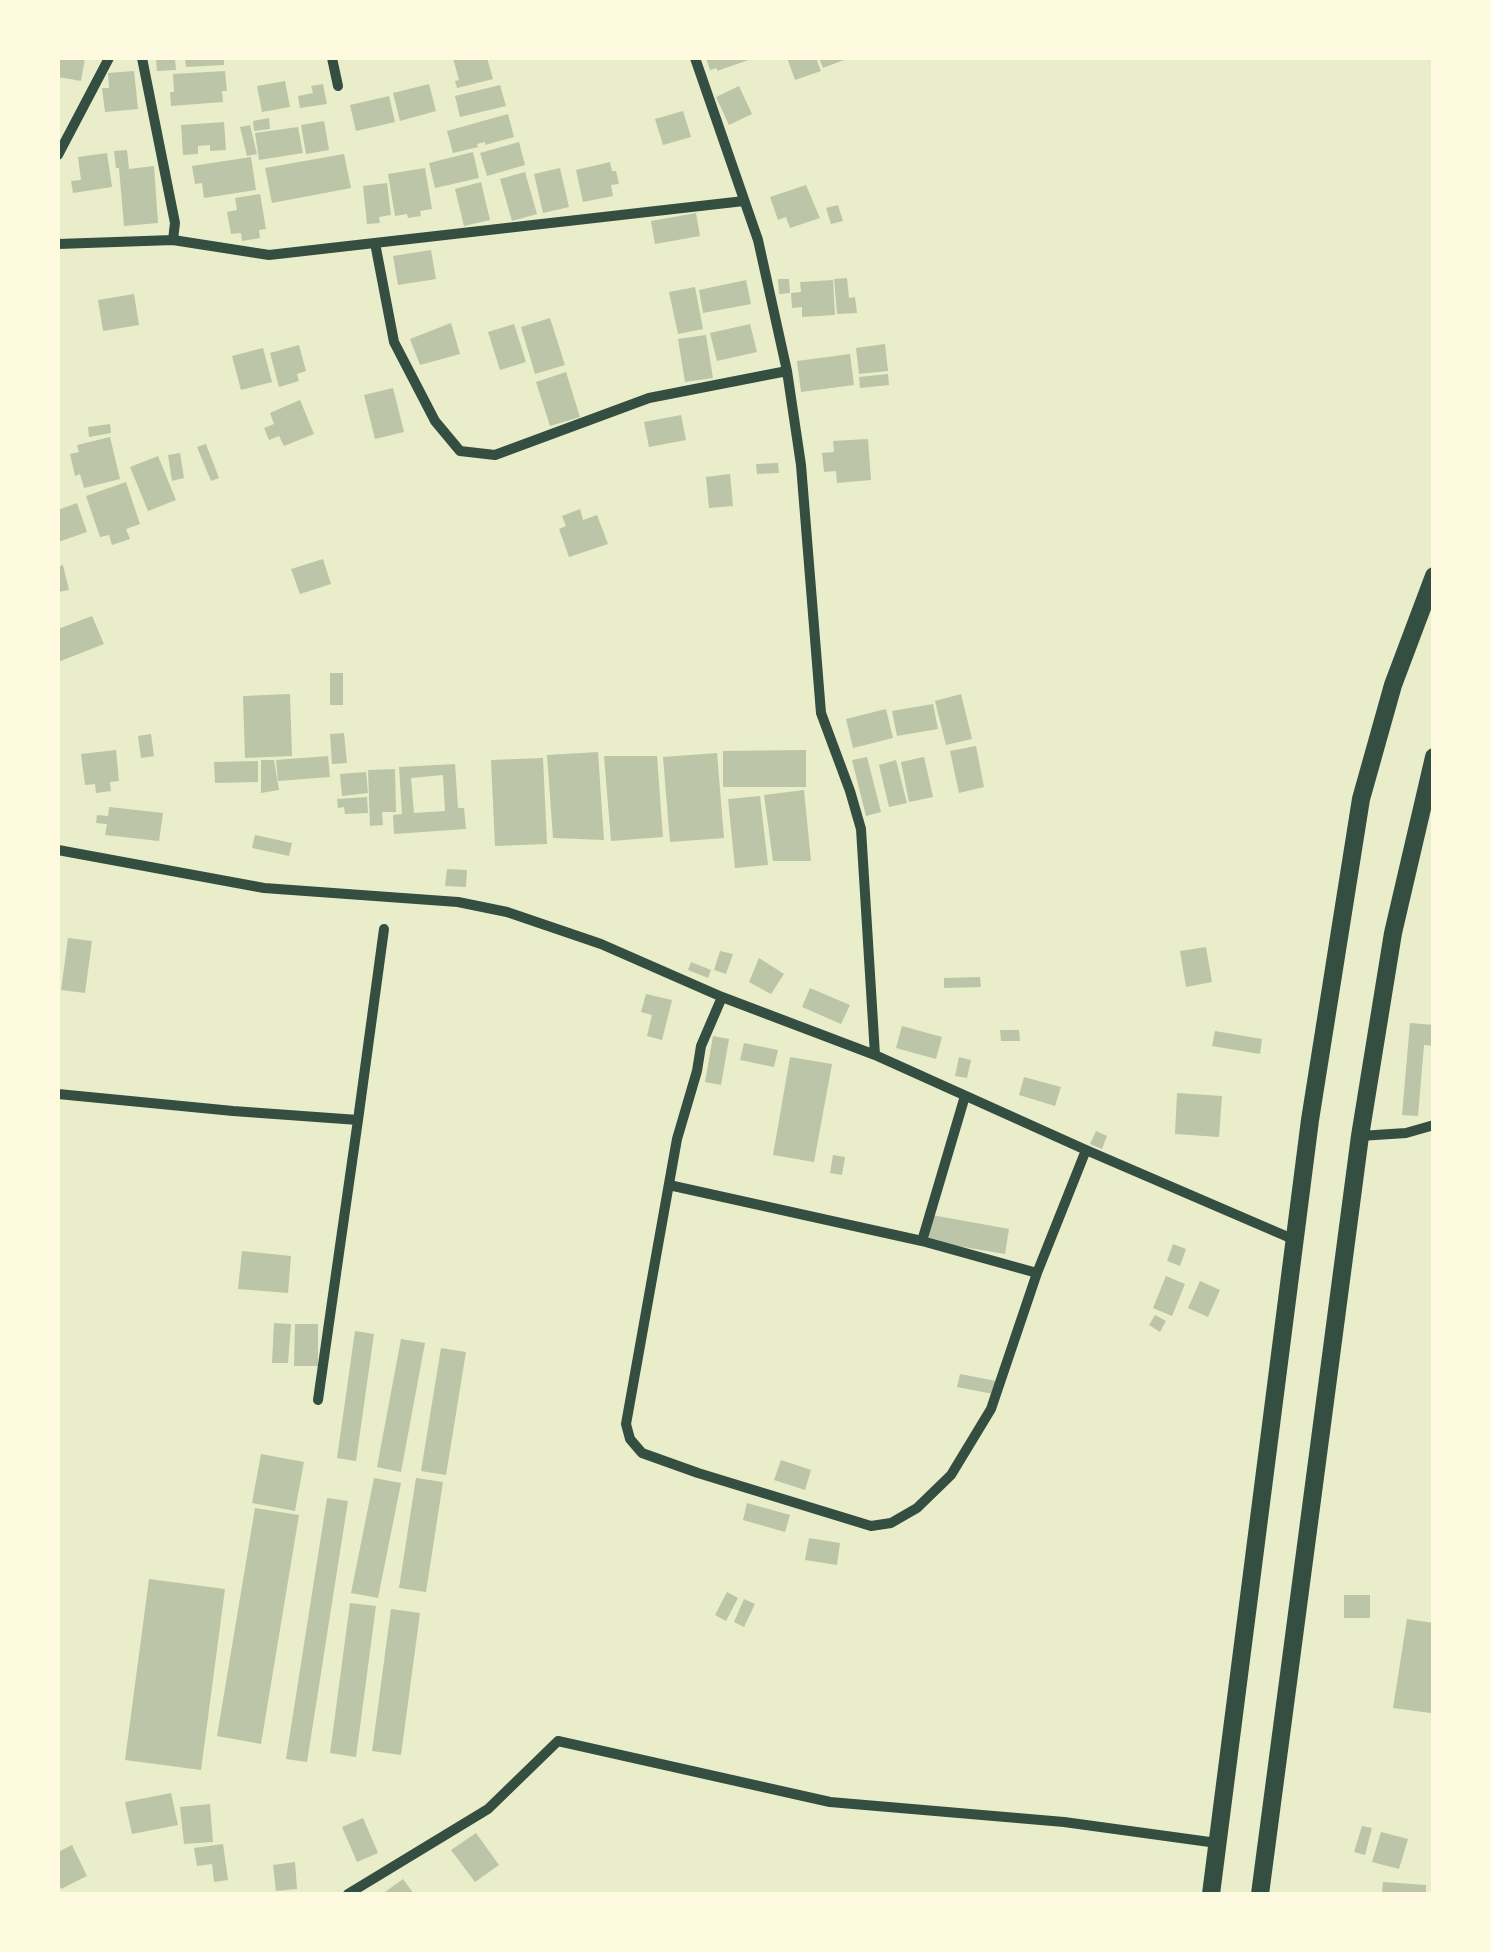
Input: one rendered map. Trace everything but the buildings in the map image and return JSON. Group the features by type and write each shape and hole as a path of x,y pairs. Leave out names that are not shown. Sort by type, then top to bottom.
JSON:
{"highway":[{"path":"1211,1894 1310,1120 1361,799 1394,685 1434,576"},
{"path":"1260,1894 1360,1136 1394,933 1434,757"}],"street":[{"path":"58,154 109,58"},
{"path":"142,58 175,223 173,240"},
{"path":"332,58 338,86"},
{"path":"695,58 758,240 786,371 801,465 822,713 861,829 875,1055"},
{"path":"58,244 173,240 268,255 744,201"},
{"path":"375,243 394,342 434,422 460,452 495,455 649,398 786,371"},
{"path":"58,850 264,888 458,902 507,912 601,944 722,997 875,1055 1294,1240"},
{"path":"318,1400 384,930"},
{"path":"722,997 701,1046 677,1140 626,1424 630,1439 642,1453 871,1526 891,1523 917,1508 951,1475 991,1410 1037,1273 1086,1150"},
{"path":"58,1094 358,1120"},
{"path":"922,1240 965,1096"},
{"path":"1360,1136 1406,1133 1434,1125"},
{"path":"669,1185 922,1240 1037,1273"},
{"path":"348,1894 488,1808 558,1741 830,1802 1064,1822 1217,1843"}]}
